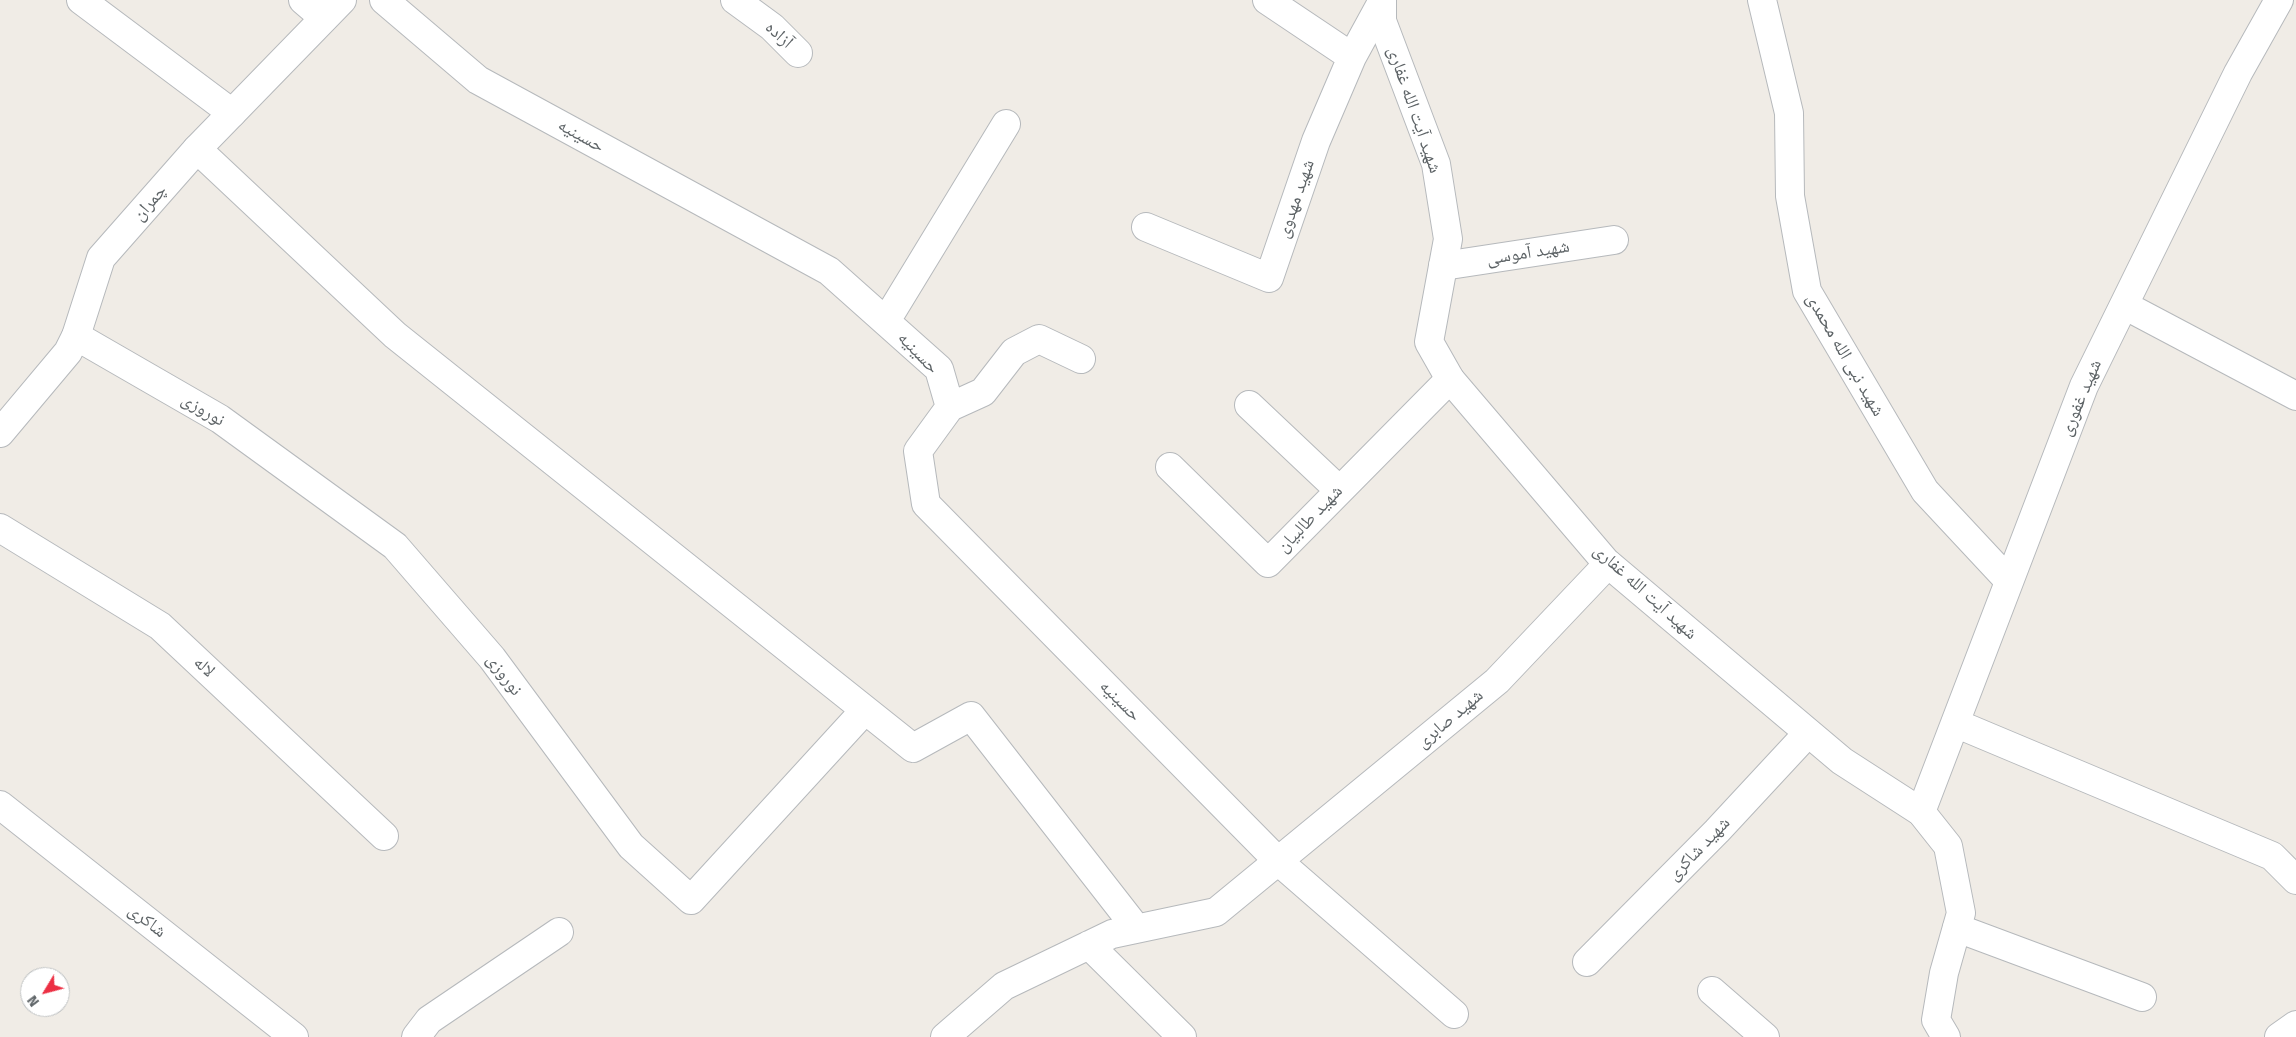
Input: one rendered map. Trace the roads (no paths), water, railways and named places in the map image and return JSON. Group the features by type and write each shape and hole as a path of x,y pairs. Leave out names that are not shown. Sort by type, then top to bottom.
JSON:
{"street":[{"path":"81,0 232,113"},
{"path":"303,0 333,9"},
{"name":"حسینیه","path":"384,0 478,80 829,271 939,369 950,407 918,450 926,504 1278,861 1454,1014"},
{"name":"آزاده","path":"735,0 772,27 798,53"},
{"path":"1267,0 1352,56"},
{"name":"شهید نبی الله محمدی","path":"1762,0 1789,113 1790,196 1807,291 1925,491 2009,581"},
{"name":"شهید غفوری","path":"1921,812 2084,386 2238,73 2279,0"},
{"name":"شهید مهدوی","path":"1146,226 1269,278 1316,141 1352,56 1382,1"},
{"name":"شهید آیت الله غفاری","path":"1382,1 1382,21 1436,164 1448,239 1429,342 1450,379 1608,564 1842,761 1921,812 1948,846 1962,913 1944,973 1936,1031"},
{"name":"چمران","path":"0,433 68,352 76,336 101,258 197,149 333,9"},
{"path":"886,321 1006,124"},
{"path":"197,149 395,335 913,748 971,716 1137,929"},
{"name":"شهید آموسی","path":"1442,266 1614,240"},
{"path":"2124,305 2296,396"},
{"name":"نوروزی","path":"76,336 220,419 395,546 492,658 631,846 691,900 865,710"},
{"path":"950,407 983,392 1014,352 1039,339 1080,360"},
{"name":"شهید طالبیان","path":"1170,467 1268,563 1450,379"},
{"path":"1249,405 1339,490"},
{"name":"لاله","path":"0,528 160,626 384,836"},
{"name":"شهید صابری","path":"945,1037 1004,986 1112,934 1216,912 1496,681 1608,564"},
{"path":"1955,723 2272,856 2296,880"},
{"name":"شهید شاکری","path":"1587,962 1717,831 1808,733"},
{"name":"شاکری","path":"0,806 294,1037"},
{"path":"1957,928 2142,997"},
{"path":"416,1037 429,1020 559,932"},
{"path":"1089,946 1182,1037"},
{"path":"1712,991 1764,1037"},
{"path":"2279,1037 2296,1025"}]}
